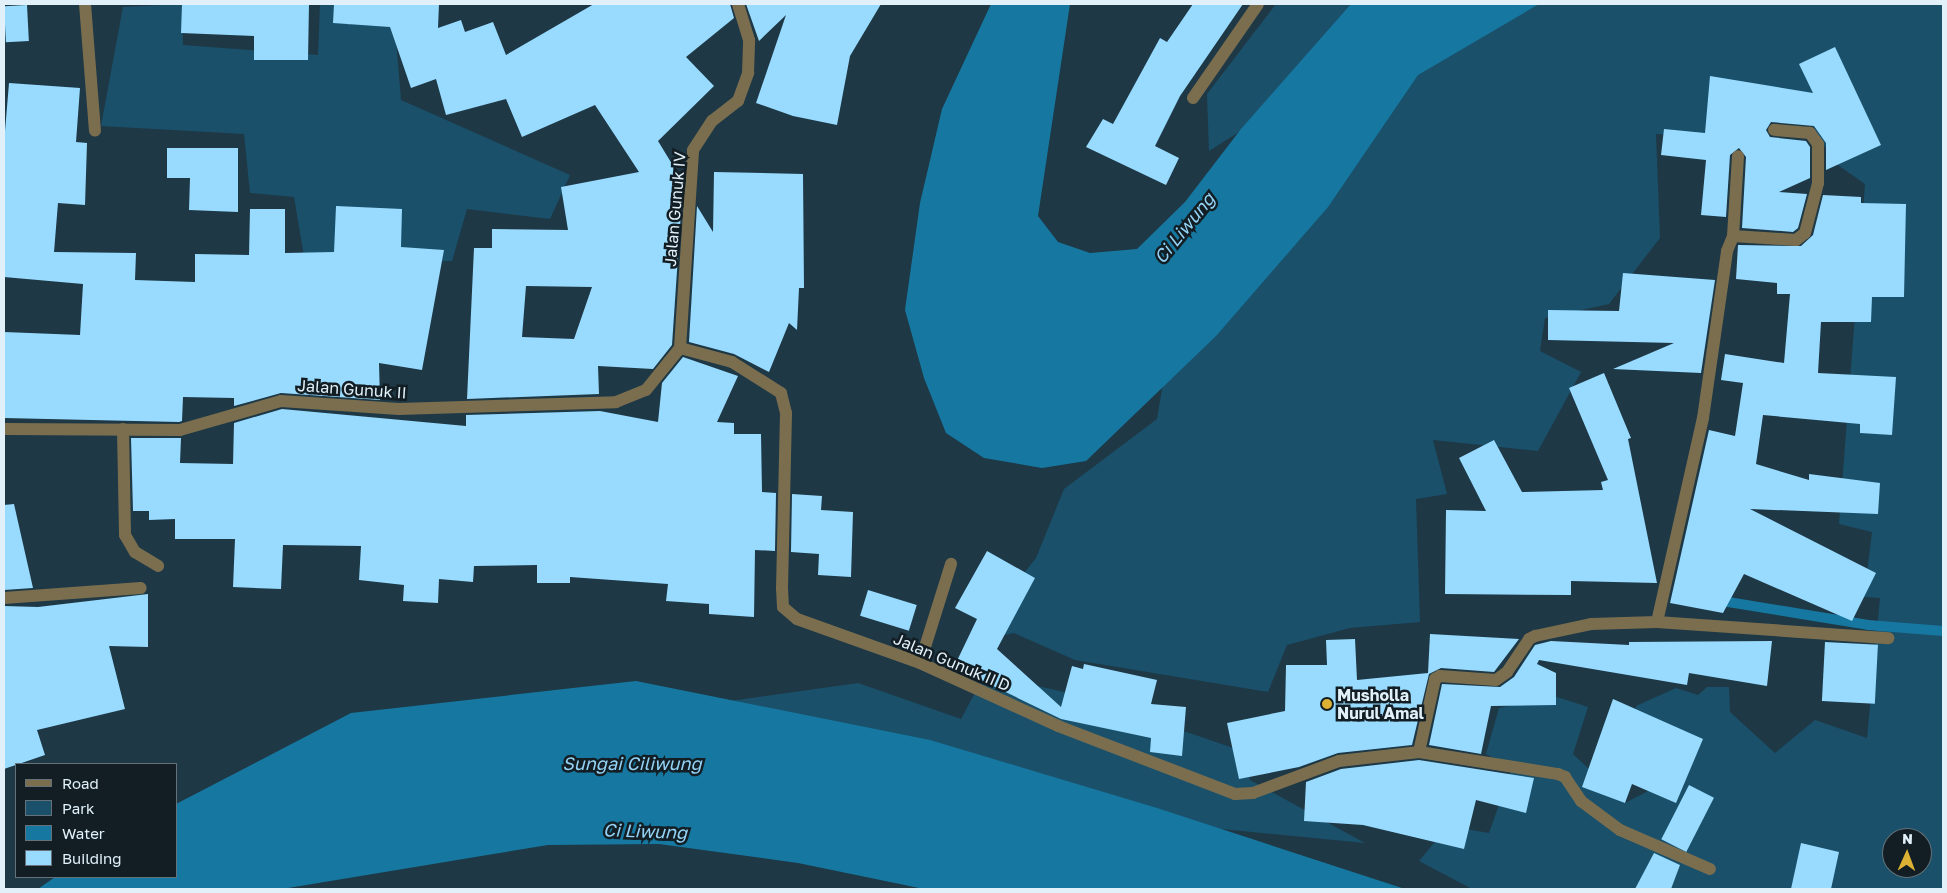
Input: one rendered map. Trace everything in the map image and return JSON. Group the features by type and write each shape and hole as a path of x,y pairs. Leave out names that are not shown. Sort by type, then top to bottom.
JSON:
{"street":[{"path":"86,4 95,131"},
{"name":"Jalan Gunuk IV","path":"680,348 693,150 712,121 738,101 748,73 749,40 738,4"},
{"path":"1193,98 1258,4"},
{"path":"1733,236 1796,240 1805,233 1818,183 1818,144 1810,133 1774,130"},
{"path":"1657,622 1704,418 1727,251 1733,236 1738,156"},
{"name":"Jalan Gunuk II","path":"4,429 180,430 281,401 399,409 616,402 646,390 680,348"},
{"name":"Jalan Gunuk II D","path":"680,348 732,362 781,393 786,414 783,607 797,619 920,663 1058,726 1235,794 1253,794 1339,761 1419,752 1563,775 1581,801 1620,830 1710,869"},
{"path":"123,429 125,536 135,552 158,566"},
{"path":"920,663 951,564"},
{"path":"4,598 141,588"},
{"path":"1419,752 1434,679 1440,676 1496,680 1507,672 1528,639 1535,636 1591,624 1657,622 1888,638"}],"green space":[{"path":"182,4 183,45 318,55 320,4 393,4 401,100 570,175 550,219 467,209 452,261 305,262 294,197 250,193 244,134 101,126 123,7"},
{"path":"1276,4 1380,4 1247,127 1209,151 1207,94"},
{"path":"1478,4 1943,4 1943,889 1472,889 1419,861 1448,826 1489,833 1512,768 1486,754 1499,708 1554,696 1588,707 1573,754 1625,803 1648,791 1665,757 1630,733 1636,706 1676,688 1698,695 1707,687 1729,687 1730,712 1775,753 1815,720 1867,738 1880,598 1864,597 1872,532 1839,524 1865,184 1835,163 1792,91 1726,138 1656,134 1660,238 1609,304 1545,318 1540,351 1581,372 1538,451 1433,440 1447,494 1416,499 1420,622 1350,628 1287,645 1268,692 1075,660 1014,633 968,643 1036,558 1064,489 1157,419 1163,383 1153,357"},
{"path":"985,674 1081,696 1245,752 1250,780 1365,843 1191,826 659,711 858,683 961,719"}],"water":[{"name":"Ci Liwung","path":"991,4 1070,4 1038,216 1058,242 1090,253 1137,249 1185,202 1241,129 1351,4 1539,4 1418,75 1328,207 1216,336 1086,461 1042,468 984,458 946,433 924,378 905,310 920,203 942,109"},
{"name":"Sungai Ciliwung","path":"636,681 930,740 1157,808 1405,889 924,889 798,863 659,844 548,845 282,889 38,889 54,878 178,878 178,803 351,713"}],"building":[{"path":"182,4 309,4 308,60 254,60 254,36 181,33"},
{"path":"334,4 439,4 438,28 461,20 465,32 493,22 506,55 594,4 730,4 734,18 686,57 714,86 658,141 683,182 672,345 653,369 598,366 599,394 467,399 474,248 492,248 492,229 568,230 561,187 639,172 595,105 522,137 506,99 446,115 436,79 411,88 390,27 333,23","holes":["526,286 592,287 574,339 522,337"]},
{"path":"746,4 881,4 850,56 837,125 793,116 756,103 786,15 759,41"},
{"path":"1193,4 1243,4 1180,96 1155,146 1179,158 1166,185 1086,147 1103,119 1113,124 1160,38 1167,42"},
{"path":"27,5 29,41 6,42 4,6"},
{"path":"1835,47 1881,145 1826,170 1826,143 1814,126 1771,122 1766,130 1770,137 1806,141 1810,147 1810,178 1779,192 1807,194 1798,228 1793,232 1742,228 1746,157 1739,148 1730,155 1726,217 1701,215 1706,160 1661,155 1664,129 1705,133 1710,76 1813,93 1799,64"},
{"path":"9,83 80,88 76,142 87,143 85,205 58,203 54,252 136,253 135,280 195,282 195,254 249,255 250,209 285,209 285,253 334,252 336,206 402,209 401,247 444,250 422,370 379,363 380,400 281,393 234,406 234,398 183,397 182,421 179,422 4,418 4,332 80,335 83,284 4,277 4,143"},
{"path":"167,148 238,148 238,212 189,210 190,178 167,178"},
{"path":"714,172 803,174 804,288 799,288 797,330 789,323 769,372 734,354 689,342 697,206 713,232"},
{"path":"1823,195 1861,197 1861,203 1906,204 1904,297 1872,297 1871,322 1821,322 1818,373 1896,377 1892,435 1860,433 1860,424 1763,415 1756,464 1809,480 1809,474 1880,483 1878,514 1750,509 1876,573 1852,621 1744,574 1723,613 1670,603 1709,430 1735,436 1743,383 1721,380 1725,354 1784,363 1790,294 1777,294 1777,283 1736,279 1738,245 1801,246 1813,235"},
{"path":"1623,273 1715,280 1701,373 1613,369 1674,343 1548,340 1548,310 1619,311"},
{"path":"683,357 738,376 717,422 734,423 734,434 761,434 762,492 776,493 775,551 755,550 754,617 709,614 709,604 666,601 668,584 570,577 570,583 537,583 537,565 474,566 473,582 439,579 438,603 403,601 404,585 359,580 361,546 283,545 281,589 233,587 235,539 175,539 175,519 149,520 149,511 133,511 131,438 181,438 180,463 233,464 234,423 282,409 466,426 466,415 600,411 658,422 662,383"},
{"path":"1604,373 1631,438 1628,439 1657,583 1571,581 1571,595 1445,594 1446,510 1486,511 1459,458 1494,440 1522,492 1603,490 1601,482 1608,480 1569,388"},
{"path":"792,494 822,496 821,510 853,512 851,577 818,575 819,554 791,552"},
{"path":"14,504 33,588 4,590 4,505"},
{"path":"987,551 1035,578 997,649 1061,707 1072,666 1083,669 1084,664 1157,680 1151,704 1186,707 1182,756 1150,752 1151,738 1061,719 954,667 977,619 955,608"},
{"path":"868,590 917,605 909,631 860,616"},
{"path":"148,594 148,647 109,646 125,709 37,730 45,755 22,763 15,763 15,765 4,769 4,606 38,607"},
{"path":"1430,634 1519,639 1494,672 1441,668 1429,674 1412,745 1338,753 1299,767 1239,779 1227,723 1285,711 1286,665 1327,665 1326,640 1355,639 1357,680 1428,673"},
{"path":"1551,641 1629,645 1629,642 1772,641 1767,686 1689,673 1687,685 1539,660 1537,664 1556,673 1556,705 1491,706 1481,754 1429,745 1442,684 1500,687 1514,677 1535,645"},
{"path":"1825,642 1878,645 1875,704 1822,701"},
{"path":"1613,699 1703,739 1676,803 1632,784 1625,803 1582,787"},
{"path":"1419,760 1534,778 1526,813 1476,800 1464,849 1363,825 1304,821 1306,782 1341,769"},
{"path":"1689,785 1714,798 1686,852 1661,839"},
{"path":"1801,843 1839,852 1831,889 1791,889"},
{"path":"1654,853 1680,865 1671,889 1635,889"}],"waterway":[{"path":"1716,600 1868,625 1943,631"}],"place":[{"name":"Musholla Nurul Amal","path":"1327,704"}]}
